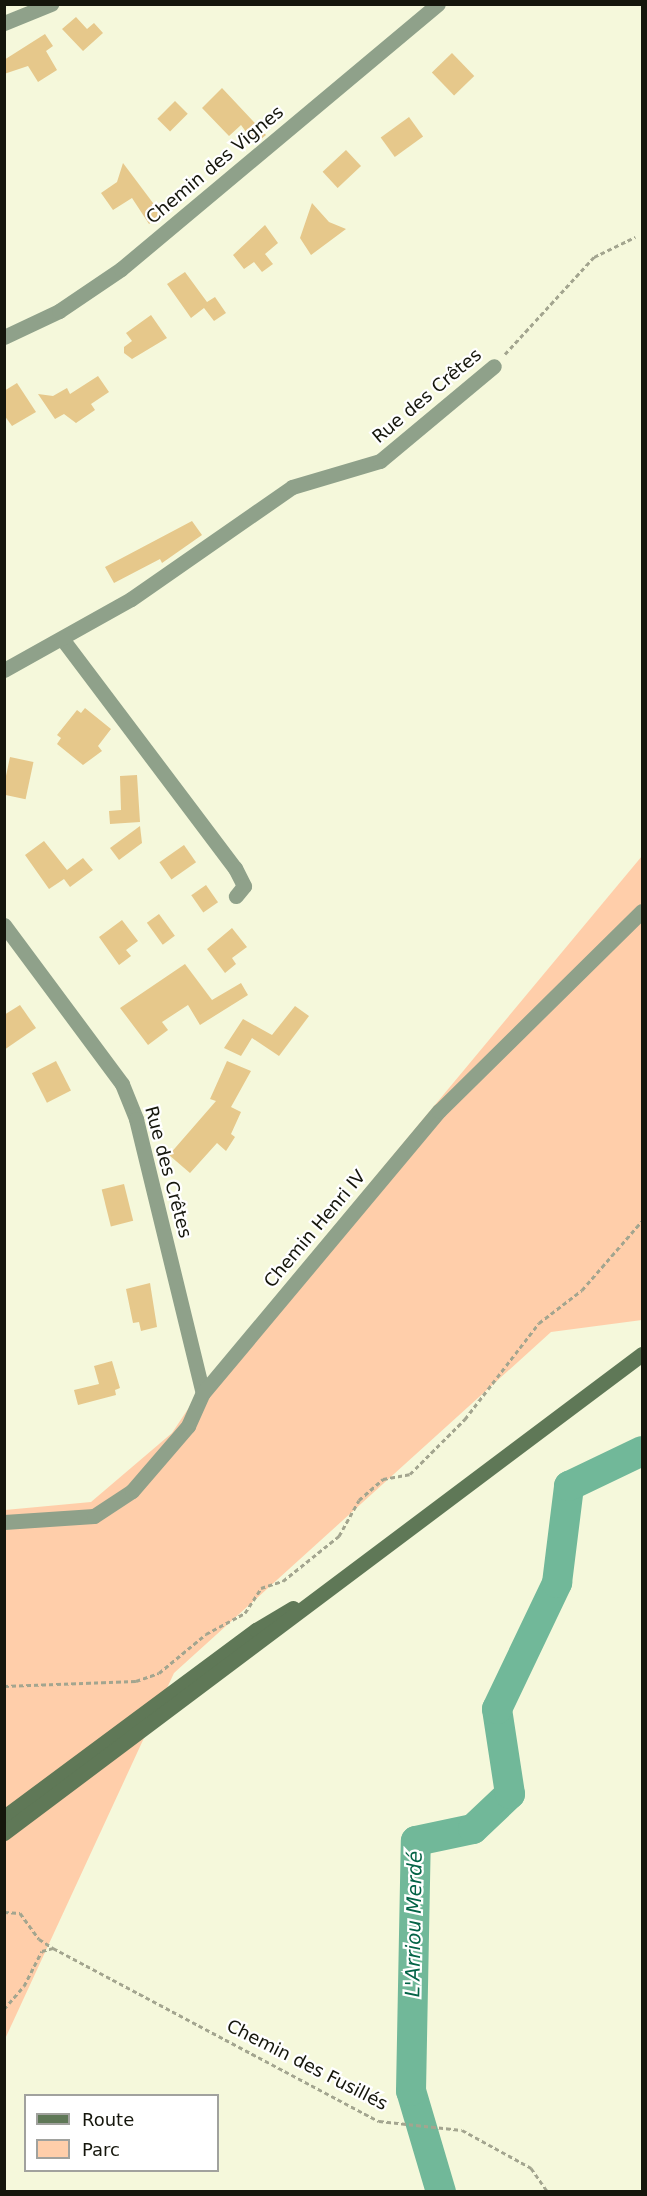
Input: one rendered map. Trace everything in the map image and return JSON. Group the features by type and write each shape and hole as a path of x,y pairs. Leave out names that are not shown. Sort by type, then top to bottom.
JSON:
{"main road":[{"path":"4,1833 267,1639 331,1585 642,1354"},
{"path":"4,1817 256,1630 331,1585"}],"street":[{"path":"4,23 51,4"},
{"name":"Chemin des Vignes","path":"4,337 59,311 121,269 438,4"},
{"name":"Rue des Crêtes","path":"4,670 63,640 131,600 292,487 380,462 494,366"},
{"path":"63,640 235,868 244,886 236,896"},
{"name":"Chemin Henri IV","path":"4,1522 94,1516 132,1491 188,1426 203,1393 439,1111 642,911"},
{"name":"Rue des Crêtes","path":"4,925 122,1084 136,1119 203,1393"}],"path":[{"name":"Rue des Crêtes","path":"494,366 594,257 636,237"},
{"path":"4,1686 135,1681 159,1673 206,1634 245,1613 261,1588 282,1581 339,1536 359,1500 383,1479 410,1474 465,1419 539,1323 582,1290 642,1221"},
{"name":"Chemin des Fusillés","path":"4,1912 20,1913 39,1939 52,1948 379,2121 462,2130 531,2168 548,2192"},
{"path":"4,2009 24,1986 42,1951 52,1948"}],"green space":[{"path":"642,856 642,1320 551,1332 174,1673 5,2039 5,1510 91,1502 172,1433 212,1373"}],"building":[{"path":"76,17 87,29 94,23 103,33 83,51 62,29"},
{"path":"45,34 53,46 46,51 57,70 38,82 28,66 4,74 4,60"},
{"path":"452,53 474,76 454,95 432,72"},
{"path":"222,88 266,135 255,144 241,125 229,136 202,108"},
{"path":"175,101 188,114 170,131 157,119"},
{"path":"409,117 423,136 395,157 381,138"},
{"path":"346,150 361,166 338,188 323,172"},
{"path":"123,163 162,215 149,224 132,198 113,210 101,193 117,182"},
{"path":"312,203 329,222 346,229 311,255 300,238"},
{"path":"265,225 278,243 265,254 273,264 262,272 254,262 244,269 233,255"},
{"path":"185,272 207,302 215,297 226,313 214,321 204,308 191,318 167,284"},
{"path":"151,315 167,338 132,359 124,353 124,347 132,341 126,333"},
{"path":"98,376 109,392 91,404 95,410 76,423 64,414 55,419 38,394 53,396 67,388 70,394"},
{"path":"17,383 36,412 12,426 4,415 4,391"},
{"path":"192,521 202,535 162,563 160,559 114,583 105,567"},
{"path":"85,708 111,729 98,746 102,751 83,765 57,744 61,738 57,735 77,710 81,713"},
{"path":"10,757 33,762 26,799 4,795"},
{"path":"137,775 140,822 110,824 109,811 121,810 120,776"},
{"path":"140,826 142,843 119,860 110,848"},
{"path":"44,841 67,870 83,858 93,870 70,887 64,879 49,889 25,855"},
{"path":"184,845 196,862 171,879 159,862"},
{"path":"206,885 218,902 203,913 191,895"},
{"path":"159,914 175,936 163,945 147,923"},
{"path":"122,920 138,941 126,950 131,956 119,965 99,937"},
{"path":"232,928 247,947 232,958 236,964 225,973 207,949"},
{"path":"185,964 212,1000 241,983 248,995 200,1025 188,1005 162,1022 168,1030 148,1045 120,1008"},
{"path":"20,1005 36,1028 4,1050 4,1015"},
{"path":"295,1006 309,1016 279,1056 252,1038 241,1056 224,1048 243,1019 272,1035"},
{"path":"56,1061 71,1090 47,1103 32,1073"},
{"path":"227,1061 251,1071 231,1107 241,1112 231,1134 235,1137 226,1151 217,1143 190,1173 169,1155 216,1101 210,1099"},
{"path":"124,1184 133,1221 111,1226 102,1190"},
{"path":"150,1283 157,1327 141,1331 139,1322 133,1323 126,1289"},
{"path":"112,1361 120,1388 115,1390 116,1395 78,1405 74,1390 99,1384 94,1366"}],"waterway":[{"name":"L'Arriou Merdé","path":"441,2192 411,2091 416,1841 473,1829 510,1794 497,1709 557,1583 569,1486 642,1451"}]}
